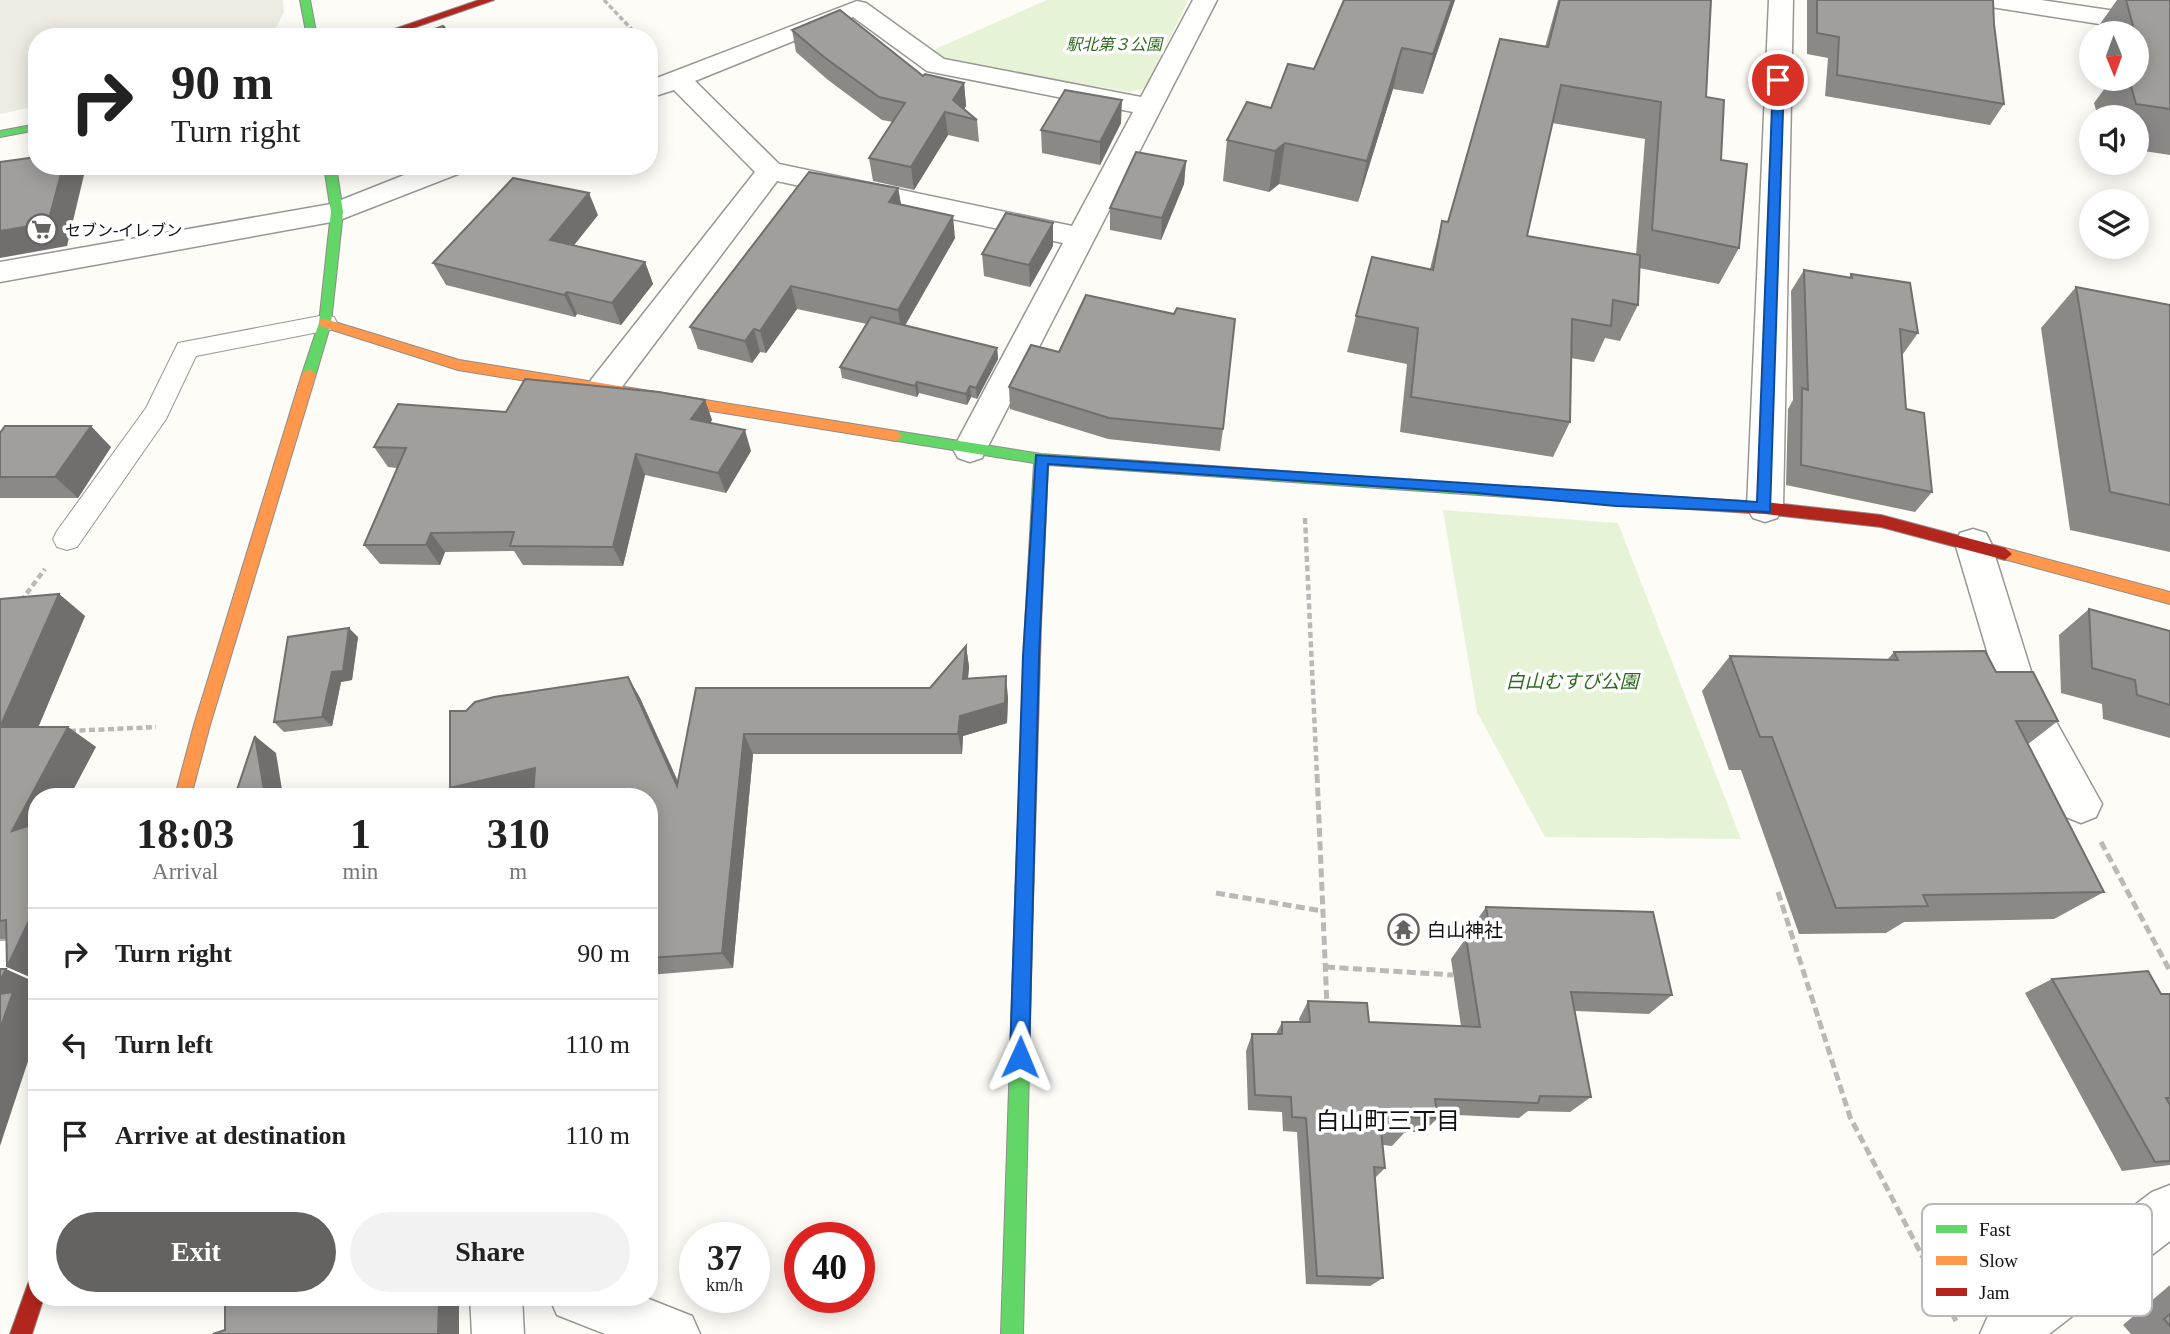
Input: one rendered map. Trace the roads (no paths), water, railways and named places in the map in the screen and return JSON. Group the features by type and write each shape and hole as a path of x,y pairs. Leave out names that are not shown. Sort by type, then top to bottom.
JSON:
{"street":[{"path":"305,0 310,28"},
{"path":"403,28 489,0"},
{"path":"970,449 1205,0"},
{"path":"1765,508 1781,0"},
{"path":"1991,0 2170,27"},
{"path":"658,87 867,4 936,65 1149,107"},
{"path":"678,79 771,171 1080,237"},
{"path":"0,134 28,129"},
{"path":"603,388 771,171"},
{"path":"185,788 325,323 337,212 332,175"},
{"path":"0,272 337,212 430,175"},
{"path":"325,323 458,365 1041,459 1765,508 1881,521 1973,543 2170,598"},
{"path":"1012,1334 1031,670 1041,459"},
{"path":"1973,543 2017,688 2081,804"},
{"path":"0,963 28,961"},
{"path":"2152,1224 2170,1210"},
{"path":"21,1334 30,1306"},
{"path":"496,1306 498,1334"},
{"path":"599,1306 674,1334"},
{"path":"2006,1334 2030,1316"}],"lane":[{"path":"67,539 156,412 187,349 325,323"}],"place":[{"name":"セブン-イレブン","path":"42,230"},
{"name":"白山神社","path":"1404,930"}],"district":[{"name":"白山町三丁目","path":"1388,1121"}],"park label":[{"name":"駅北第３公園","path":"1114,44"},
{"name":"白山むすび公園","path":"1572,681"}]}
